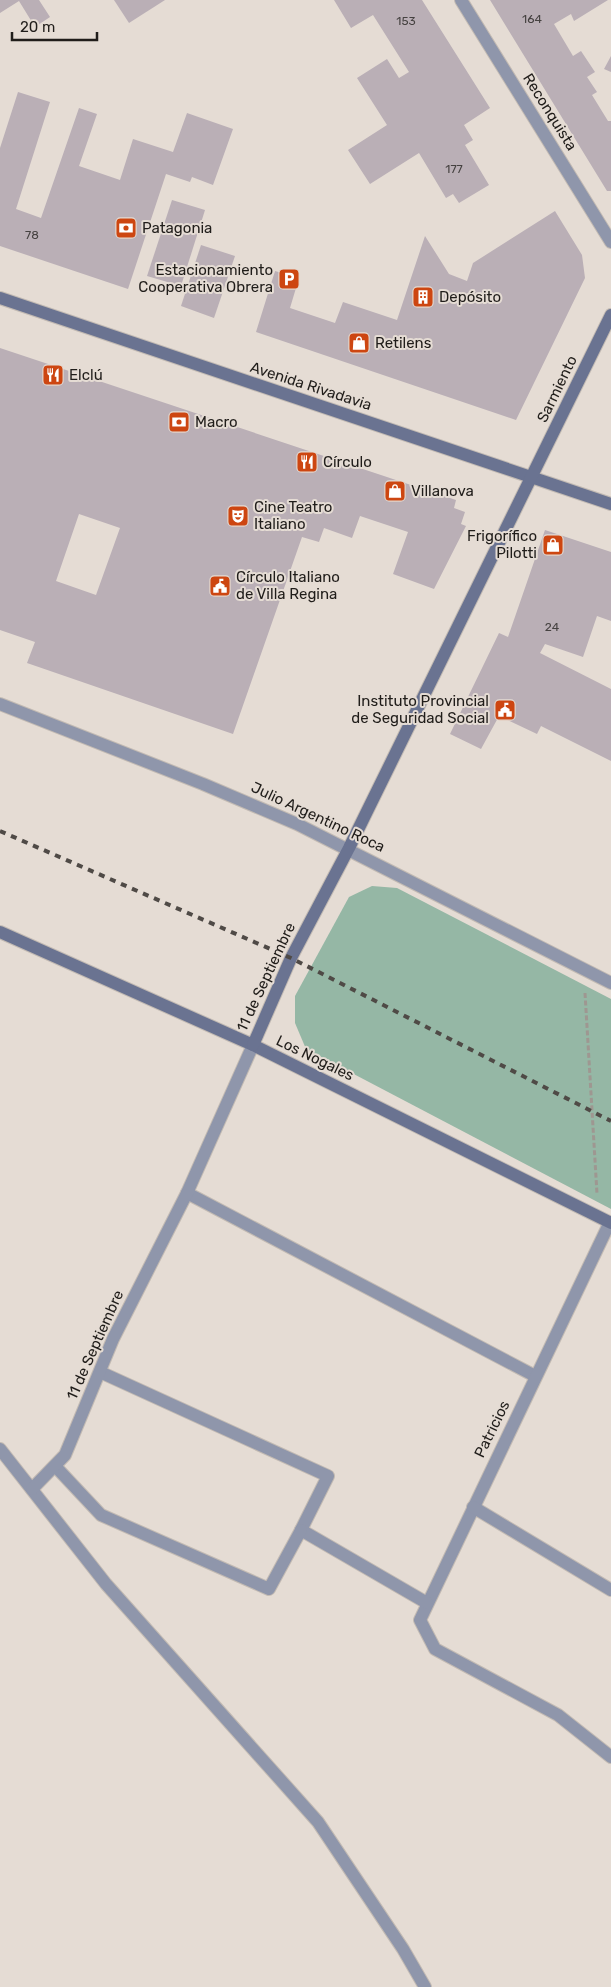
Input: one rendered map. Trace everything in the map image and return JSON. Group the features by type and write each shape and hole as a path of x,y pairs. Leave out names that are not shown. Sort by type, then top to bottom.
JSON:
{"street":[{"name":"Reconquista","path":"461,0 611,242"},
{"name":"Avenida Rivadavia","path":"0,298 611,504"},
{"name":"Sarmiento","path":"532,478 611,314"},
{"name":"11 de Septiembre","path":"32,1489 65,1455 113,1340 187,1193 291,958 349,848 532,478"},
{"name":"Julio Argentino Roca","path":"0,704 204,784 349,848 611,983"},
{"name":"Los Nogales","path":"0,932 253,1045 606,1221"},
{"path":"187,1193 535,1376"},
{"name":"Patricios","path":"606,1221 420,1620 435,1649 558,1714 611,1757"},
{"path":"55,1466 101,1515 269,1589 328,1476 100,1372"},
{"path":"0,1449 106,1584 318,1822 403,1949 425,1987"},
{"path":"472,1507 611,1590"},
{"path":"301,1530 427,1603"}],"path":[{"path":"583,969 606,1221"}],"green space":[{"path":"372,886 397,888 611,999 611,1209 306,1049 295,1023 295,996 349,897"}],"building":[{"path":"0,0 39,0 50,17 35,27 19,1 0,13"},
{"path":"114,0 165,0 129,23"},
{"path":"334,0 422,0 490,108 464,125 473,140 465,145 489,185 459,203 453,194 446,198 419,153 370,184 348,150 387,125 357,78 387,59 399,78 409,72 373,15 351,28"},
{"path":"490,0 608,0 574,21 571,14 554,24 573,56 581,51 595,72 587,77 597,92 592,95 608,121 611,121 611,191 607,191"},
{"path":"611,56 611,72 604,69"},
{"path":"18,92 50,102 16,209 41,218 79,108 97,114 79,166 120,180 133,139 173,152 187,113 233,129 213,185 192,177 190,182 166,174 128,289 0,246 0,148"},
{"path":"172,200 205,210 181,286 147,276"},
{"path":"555,211 582,255 585,278 516,420 256,332 275,271 299,278 290,308 335,323 343,302 397,320 425,236 449,274 467,281 473,263"},
{"path":"201,245 235,256 214,318 181,306"},
{"path":"0,348 456,500 454,508 465,512 461,524 466,526 434,589 393,574 408,532 360,516 352,538 324,528 319,542 302,537 233,734 27,663 35,642 0,630","holes":["79,514 120,528 96,595 56,581"]},
{"path":"545,530 611,552 611,621 597,616 583,657 545,644 540,653 611,689 611,761 541,726 537,734 499,716 481,749 450,734 499,633 508,637"}],"railway":[{"path":"0,831 291,958 611,1121"}],"place":[{"name":"Patagonia","path":"126,228"},
{"name":"Estacionamiento Cooperativa Obrera","path":"289,279"},
{"name":"Depósito","path":"423,297"},
{"name":"Retilens","path":"359,343"},
{"name":"Elclú","path":"53,375"},
{"name":"Macro","path":"179,422"},
{"name":"Círculo","path":"307,462"},
{"name":"Villanova","path":"395,491"},
{"name":"Cine Teatro Italiano","path":"238,516"},
{"name":"Frigorífico Pilotti","path":"553,545"},
{"name":"Círculo Italiano de Villa Regina","path":"220,586"},
{"name":"Instituto Provincial de Seguridad Social","path":"505,710"}]}
